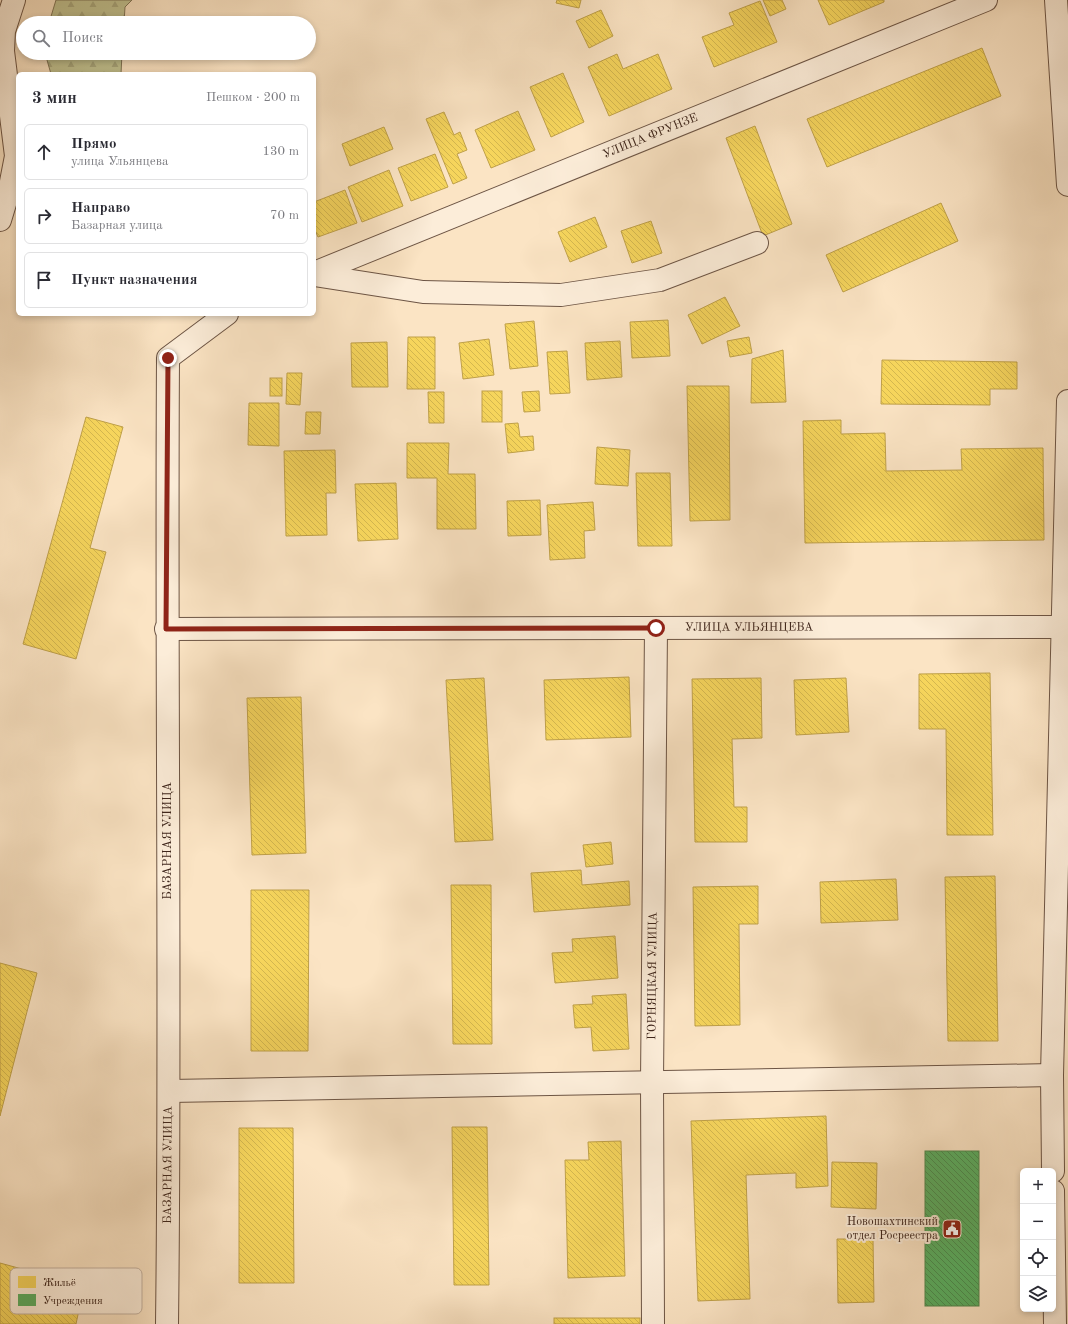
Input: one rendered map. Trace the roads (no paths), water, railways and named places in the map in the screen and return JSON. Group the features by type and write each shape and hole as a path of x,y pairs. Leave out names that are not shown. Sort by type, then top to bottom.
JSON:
{"street":[{"path":"0,220 10,187 16,156 3,51 4,31 14,0"},
{"name":"УЛИЦА ФРУНЗЕ","path":"316,273 986,0"},
{"path":"1056,0 1068,185"},
{"name":"УЛИЦА ФРУНЗЕ","path":"316,274 422,292 561,295 660,280 757,243"},
{"name":"БАЗАРНАЯ УЛИЦА","path":"167,1324 170,1091 166,629 168,358 224,316"},
{"path":"1053,1168 1052,1075 1066,627 1068,401"},
{"name":"УЛИЦА УЛЬЯНЦЕВА","path":"166,629 1066,627"},
{"name":"ГОРНЯЦКАЯ УЛИЦА","path":"653,1324 652,1082 656,628"},
{"path":"170,1091 1052,1075"},
{"path":"1053,1204 1055,1324"}],"place":[{"name":"Новошахтинский отдел Росреестра","path":"952,1229"}]}
